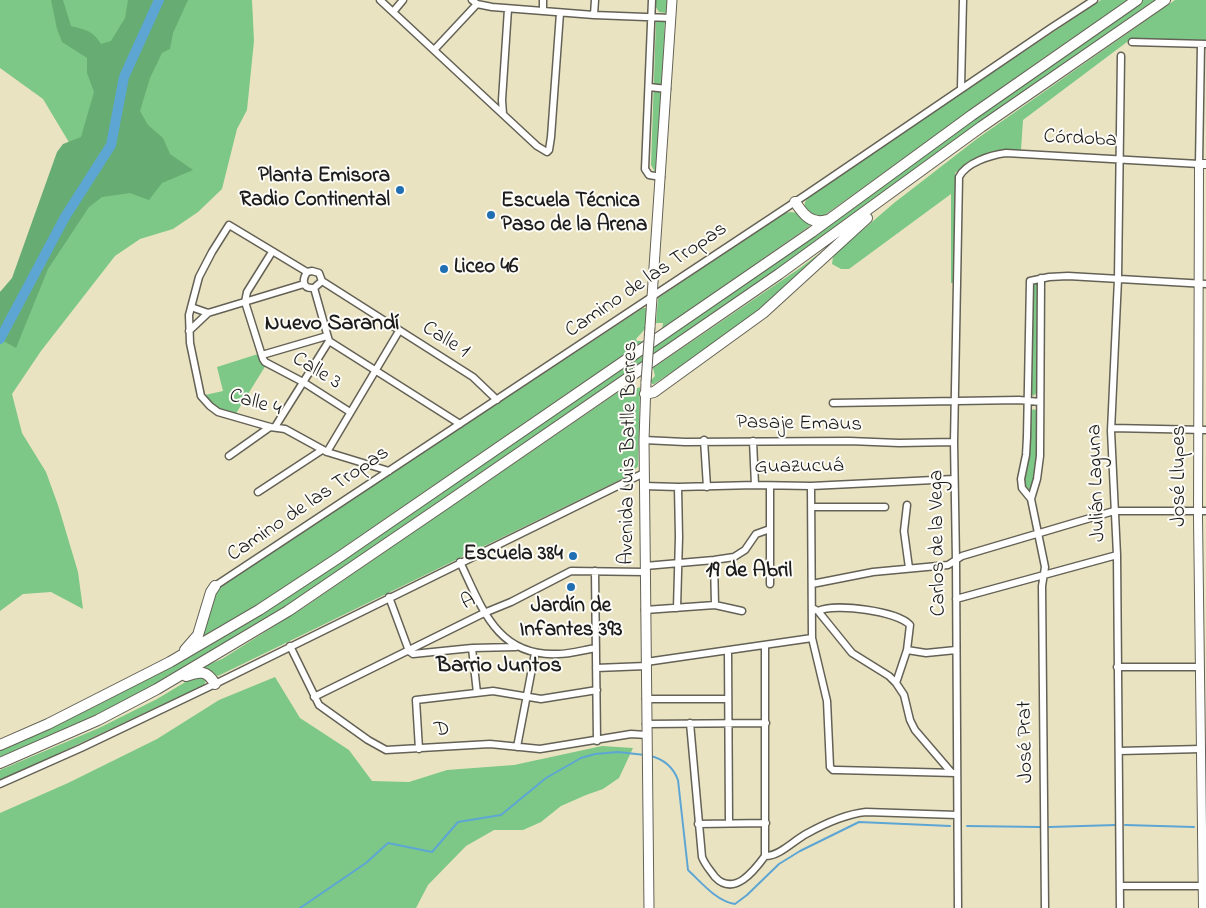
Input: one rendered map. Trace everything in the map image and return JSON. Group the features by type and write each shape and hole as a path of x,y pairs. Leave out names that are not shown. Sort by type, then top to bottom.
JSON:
{"highway":[{"path":"0,746 48,724 170,662 259,610 338,558 830,219 972,115 1137,0"},
{"path":"0,763 98,720 169,682 256,630 347,572 778,274 981,127 1165,0"},
{"path":"645,394 654,392 763,313 895,191"},
{"path":"795,202 810,219 817,221 830,219"},
{"path":"170,662 198,635 211,592 215,586"},
{"path":"169,682 202,672 211,676 215,684"}],"main road":[{"name":"Avenida Luis Batlle Berres","path":"649,908 644,486 645,394 672,0"}],"street":[{"path":"380,0 537,146 547,152 551,137 560,13"},
{"path":"393,12 403,0"},
{"path":"543,11 544,0"},
{"path":"594,16 595,0"},
{"path":"652,0 645,169 649,175 661,177"},
{"path":"961,88 963,0"},
{"name":"Camino de las Tropas","path":"215,586 795,202 961,88 1094,0"},
{"path":"434,50 474,2 492,4 508,9 594,16 671,18"},
{"path":"503,114 502,100 508,9"},
{"path":"1132,42 1204,44"},
{"name":"José Llupes","path":"1203,908 1201,749 1204,44"},
{"name":"Julián Laguna","path":"1120,908 1117,555 1112,428 1118,278 1118,160 1121,56"},
{"path":"648,87 667,88"},
{"name":"Córdoba","path":"959,177 966,169 997,154 1203,164"},
{"name":"Carlos de la Vega","path":"958,908 954,772 956,561 954,442 959,177"},
{"name":"Calle 4","path":"272,252 229,226 199,277 191,307 189,331 201,396 204,401 218,412 285,429 324,451 389,471"},
{"path":"245,302 247,292 272,252 307,272"},
{"path":"312,270 319,273 322,281 314,288 307,287 304,284 304,277 307,272 312,270"},
{"path":"1031,499 1022,488 1021,478 1026,455 1029,402 1029,283 1032,280 1041,278 1068,276 1202,284"},
{"path":"1031,499 1039,470 1041,278"},
{"name":"Calle 1","path":"322,281 473,378 497,400"},
{"path":"189,331 208,314 304,284"},
{"path":"314,288 328,339 460,424"},
{"name":"Calle 3","path":"245,302 265,362 303,382 350,412"},
{"path":"191,307 208,314"},
{"path":"258,492 324,451 399,331"},
{"path":"262,355 328,339"},
{"path":"229,456 273,427 303,382 328,339"},
{"path":"833,403 1019,400 1040,402"},
{"path":"1112,428 1202,430"},
{"name":"Pasaje Emaus","path":"644,440 685,442 704,440 954,442"},
{"path":"704,440 706,487"},
{"path":"754,441 755,485"},
{"path":"0,784 47,764 215,684 644,473"},
{"name":"Guazucuá","path":"644,486 811,486 954,479"},
{"path":"770,486 770,584"},
{"path":"811,486 812,584 816,610 812,638 826,700 829,765 831,769 837,770 954,772"},
{"path":"677,608 679,563 678,487"},
{"name":"José Prat","path":"1031,499 1045,567 1042,595 1045,908"},
{"path":"907,505 904,531 909,568"},
{"path":"812,507 885,507"},
{"path":"812,584 868,573 948,565 962,556 1114,511 1202,511"},
{"name":"A","path":"314,697 571,571 645,569 734,557 742,553 756,534 770,529"},
{"path":"956,599 1117,555"},
{"path":"714,560 714,605"},
{"path":"460,562 484,613 498,631 516,647"},
{"path":"595,571 597,740"},
{"path":"389,598 409,651 413,654 472,648 516,647 535,653 559,654 596,648"},
{"path":"646,610 714,605 742,611"},
{"path":"816,610 838,608 867,610 905,620 910,625 907,650 896,683"},
{"path":"816,610 852,652 889,676 896,683 904,695 910,720 915,730 954,772"},
{"path":"596,668 646,664 812,638"},
{"name":"D","path":"290,646 319,705 381,749 390,751 490,744 540,749 631,734 647,735"},
{"path":"690,723 698,824 704,862 723,883 734,884 741,881 765,856 765,646"},
{"path":"472,648 477,693"},
{"path":"907,650 926,653 956,650"},
{"path":"728,651 729,823"},
{"path":"517,747 535,653"},
{"path":"1117,667 1202,672"},
{"path":"419,749 416,700 493,691 541,699 597,690"},
{"path":"646,699 728,699"},
{"path":"646,724 766,723"},
{"path":"1119,751 1201,749"},
{"path":"765,856 774,856 809,832 854,813 956,815"},
{"path":"698,824 766,824"},
{"path":"1120,886 1204,886"}],"green space":[{"path":"0,0 252,0 254,41 247,110 237,129 222,189 198,212 173,229 140,239 115,256 41,351 12,394 22,433 46,472 58,505 78,572 83,609 51,592 23,594 0,611 0,292 19,279 70,144 43,99 0,68"},
{"path":"51,0 63,0 71,26 88,31 101,44 111,41 125,18 128,0 188,0 173,33 170,49 162,53 150,78 140,111 148,125 163,138 170,154 193,170 162,183 149,200 130,193 102,197 89,207 48,269 16,348 0,339 0,292 12,278 57,152 63,144 81,137 94,92 87,73 87,58 62,42 57,29"},
{"path":"654,0 668,0 667,13 659,12 654,4"},
{"path":"1101,0 1128,0 1042,59 822,217 816,219 804,208 805,202 810,195"},
{"path":"1143,0 1158,0 805,252 312,589 237,637 121,702 81,722 0,757 0,750 94,707 187,658"},
{"path":"1175,0 1206,0 1206,41 1131,39 1023,120 1021,150 1005,150 985,154 955,173 955,283 951,283 951,194 849,269 841,269 832,264 836,253 894,203 978,138"},
{"path":"665,20 657,172 655,172 651,165 656,21"},
{"path":"785,213 798,213 814,223 662,329 663,323 656,323 658,298"},
{"path":"840,238 762,310 735,330 652,384 651,380 655,376 653,368 800,268"},
{"path":"1032,282 1039,283 1038,392 1033,396 1031,392"},
{"path":"643,308 647,308 645,329 636,339 637,341 643,341 641,343 261,604 198,642 212,599 220,586"},
{"path":"258,354 266,365 235,415 210,403 205,395 223,391 217,367"},
{"path":"633,382 627,390 629,392 640,387 638,466 630,475 218,676 200,668 222,659 303,608"},
{"path":"1033,409 1038,411 1039,445 1033,488 1030,490 1025,487 1023,478 1031,445 1031,412"},
{"path":"201,677 206,681 204,685 0,781 0,770 99,728 157,699 192,678"},
{"path":"275,677 300,718 349,750 372,781 409,782 447,770 514,765 602,746 633,748 619,778 603,789 561,806 541,822 523,830 494,830 466,846 428,885 416,908 0,908 0,813 68,783 157,739 219,700"}],"waterway":[{"path":"0,339 65,217 111,145 124,77 159,0"},
{"path":"300,908 366,863 388,843 432,852 458,822 501,815 546,778 581,758 595,754 618,752 645,755"},
{"path":"650,756 660,759 667,764 678,780 688,870 715,895 735,904 779,864 800,851 859,822 950,826"},
{"path":"1049,827 1116,825"},
{"path":"1125,825 1194,827"},
{"path":"967,826 1040,827"}],"place":[{"name":"Planta Emisora Radio Continental","path":"400,190"},
{"name":"Escuela Técnica Paso de la Arena","path":"491,215"},
{"name":"Liceo 46","path":"444,269"},
{"name":"Escuela 384","path":"573,556"},
{"name":"Jardín de Infantes 393","path":"571,587"}],"district":[{"name":"Nuevo Sarandí","path":"332,325"},
{"name":"19 de Abril","path":"749,572"},
{"name":"Barrio Juntos","path":"499,667"}]}
